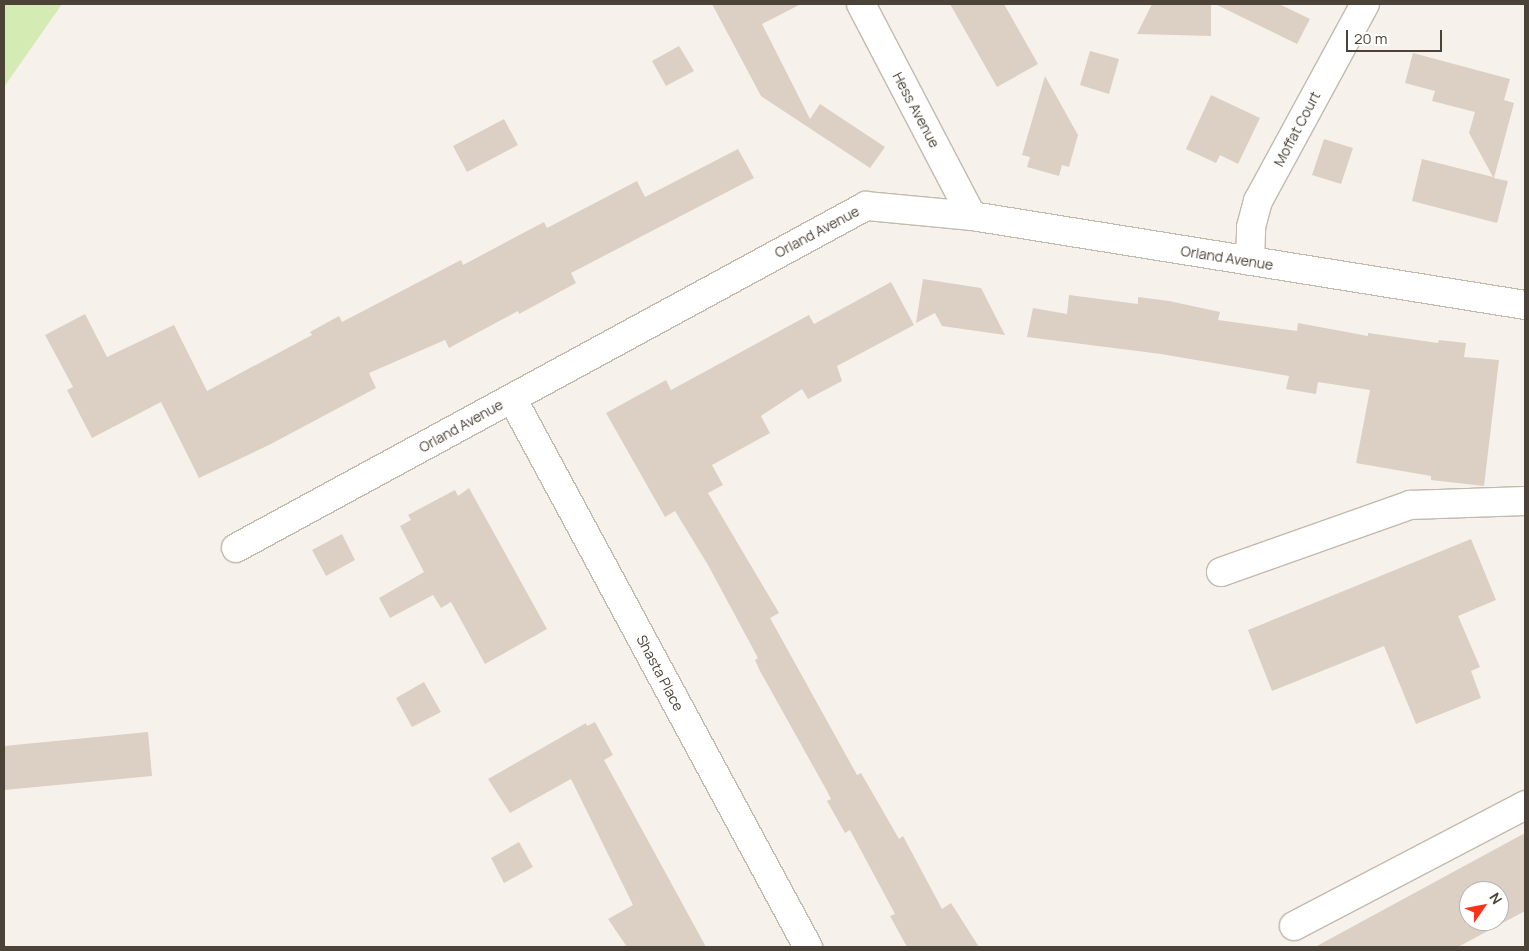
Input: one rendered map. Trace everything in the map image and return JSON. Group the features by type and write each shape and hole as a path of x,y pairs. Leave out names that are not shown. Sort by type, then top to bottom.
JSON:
{"street":[{"name":"Hess Avenue","path":"861,4 972,216"},
{"name":"Moffat Court","path":"1250,261 1251,227 1258,201 1365,4"},
{"name":"Orland Avenue","path":"236,548 866,206 972,216 1525,305"},
{"name":"Shasta Place","path":"512,398 808,947"},
{"path":"1221,572 1410,505 1525,501"},
{"path":"1294,926 1525,806"}],"green space":[{"path":"4,4 62,4 4,87"}],"building":[{"path":"712,4 801,4 762,24 810,119 820,104 885,147 870,168 761,96"},
{"path":"950,4 1004,4 1038,64 997,87"},
{"path":"1152,4 1211,4 1211,36 1137,34"},
{"path":"1215,4 1279,4 1310,19 1297,44"},
{"path":"679,46 694,71 666,86 652,61"},
{"path":"1090,51 1119,59 1109,94 1080,85"},
{"path":"1413,53 1510,79 1504,100 1514,103 1494,178 1508,181 1497,223 1412,201 1422,159 1493,177 1469,133 1475,112 1432,101 1435,91 1405,83"},
{"path":"1045,76 1078,135 1069,167 1062,165 1059,176 1027,167 1030,157 1022,155"},
{"path":"1211,95 1260,118 1238,164 1220,155 1216,163 1186,149"},
{"path":"504,119 518,145 467,172 453,146"},
{"path":"1324,139 1353,148 1341,184 1312,175"},
{"path":"738,149 754,178 571,273 576,283 519,314 518,311 449,348 445,340 369,373 376,388 269,445 199,478 161,402 92,438 67,390 73,387 45,335 85,314 107,357 174,325 207,391 312,335 310,332 339,316 342,322 461,260 463,265 544,222 547,228 637,181 645,197"},
{"path":"923,279 981,288 1005,335 942,326 935,313 916,323"},
{"path":"891,282 914,325 837,366 842,381 808,399 802,389 761,416 770,433 712,465 723,485 708,493 779,613 770,618 857,775 861,773 899,839 903,836 942,909 951,903 979,947 907,947 890,916 895,914 850,830 845,833 827,801 831,799 827,791 760,671 755,660 758,658 708,565 675,511 665,517 606,413 666,380 671,390 809,315 814,324"},
{"path":"1069,295 1138,304 1138,297 1169,301 1220,312 1218,320 1297,331 1298,323 1368,336 1368,333 1438,343 1439,340 1466,343 1464,357 1499,360 1484,486 1431,480 1431,476 1356,463 1370,390 1318,382 1316,394 1286,389 1289,376 1161,354 1027,337 1033,308 1067,314"},
{"path":"469,488 547,629 485,664 451,602 441,608 433,595 390,618 379,598 424,572 400,526 411,520 408,515 455,490 458,496"},
{"path":"342,534 355,560 326,576 312,550"},
{"path":"1471,539 1496,600 1458,616 1480,667 1471,671 1481,698 1416,724 1384,646 1272,691 1248,630"},
{"path":"424,682 441,712 412,727 396,698"},
{"path":"595,722 613,755 604,760 706,947 627,947 608,919 633,905 571,779 510,813 488,779 586,723 587,726"},
{"path":"148,732 152,776 4,790 4,746"},
{"path":"1525,833 1525,911 1509,920 1509,881 1459,881 1459,931 1488,931 1458,947 1315,947"},
{"path":"519,842 533,867 504,883 491,858"}]}
